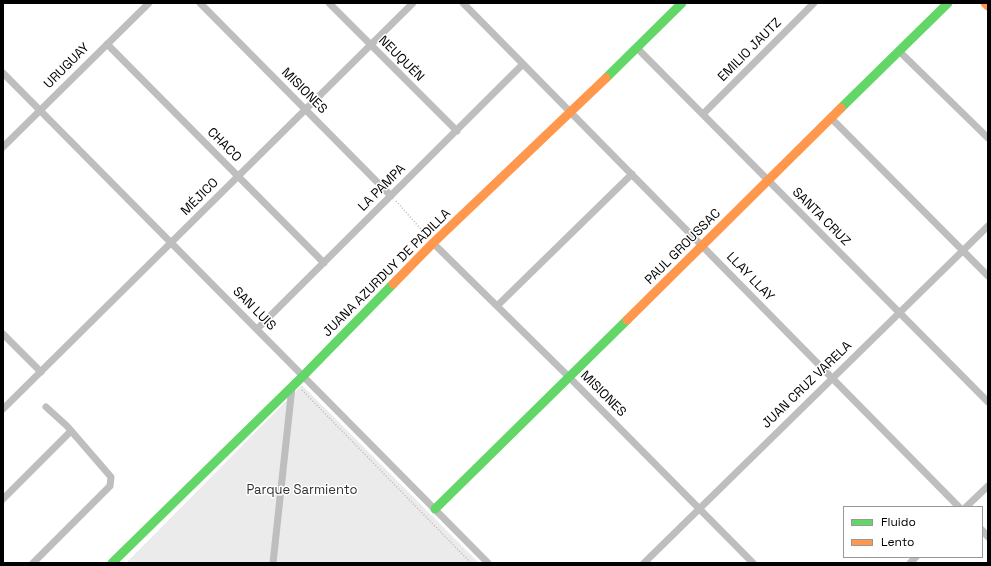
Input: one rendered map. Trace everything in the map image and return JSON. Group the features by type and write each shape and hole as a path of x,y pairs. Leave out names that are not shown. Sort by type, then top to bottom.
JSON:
{"street":[{"name":"URUGUAY","path":"3,147 149,3"},
{"name":"MISIONES","path":"200,3 391,196"},
{"name":"NEUQUÉN","path":"329,3 457,131"},
{"name":"MÉJICO","path":"3,409 413,3"},
{"name":"LLAY LLAY","path":"463,3 958,506"},
{"name":"JUANA AZURDUY DE PADILLA","path":"112,563 292,387 433,243 571,112 682,3"},
{"name":"EMILIO JAUTZ","path":"703,114 814,3"},
{"name":"PAUL GROUSSAC","path":"434,509 703,246 948,3"},
{"name":"CHACO","path":"107,44 324,263"},
{"name":"SANTA CRUZ","path":"637,48 988,402"},
{"path":"900,52 988,138"},
{"name":"LA PAMPA","path":"257,329 523,64"},
{"name":"SAN LUIS","path":"3,74 488,563"},
{"path":"832,119 988,276"},
{"path":"497,306 632,174"},
{"name":"JUAN CRUZ VARELA","path":"644,563 988,226"},
{"name":"MISIONES","path":"433,243 569,377 753,563"},
{"path":"3,334 41,372"},
{"path":"273,563 292,387"},
{"path":"33,563 110,486 111,477 71,431 46,407"},
{"path":"3,499 71,431"},
{"path":"967,506 988,486"}],"path":[{"path":"391,196 433,243"},
{"path":"291,397 300,388 471,563"}],"green space":[{"name":"Parque Sarmiento","path":"302,385 479,563 126,563"}],"traffic: fast":[{"path":"606,78 682,3"},
{"path":"841,108 948,3"},
{"path":"112,563 303,376 393,284"},
{"path":"435,509 627,320"}],"traffic: slow":[{"path":"985,3 988,6"},
{"path":"393,284 433,243 606,78"},
{"path":"627,320 841,108"}]}
